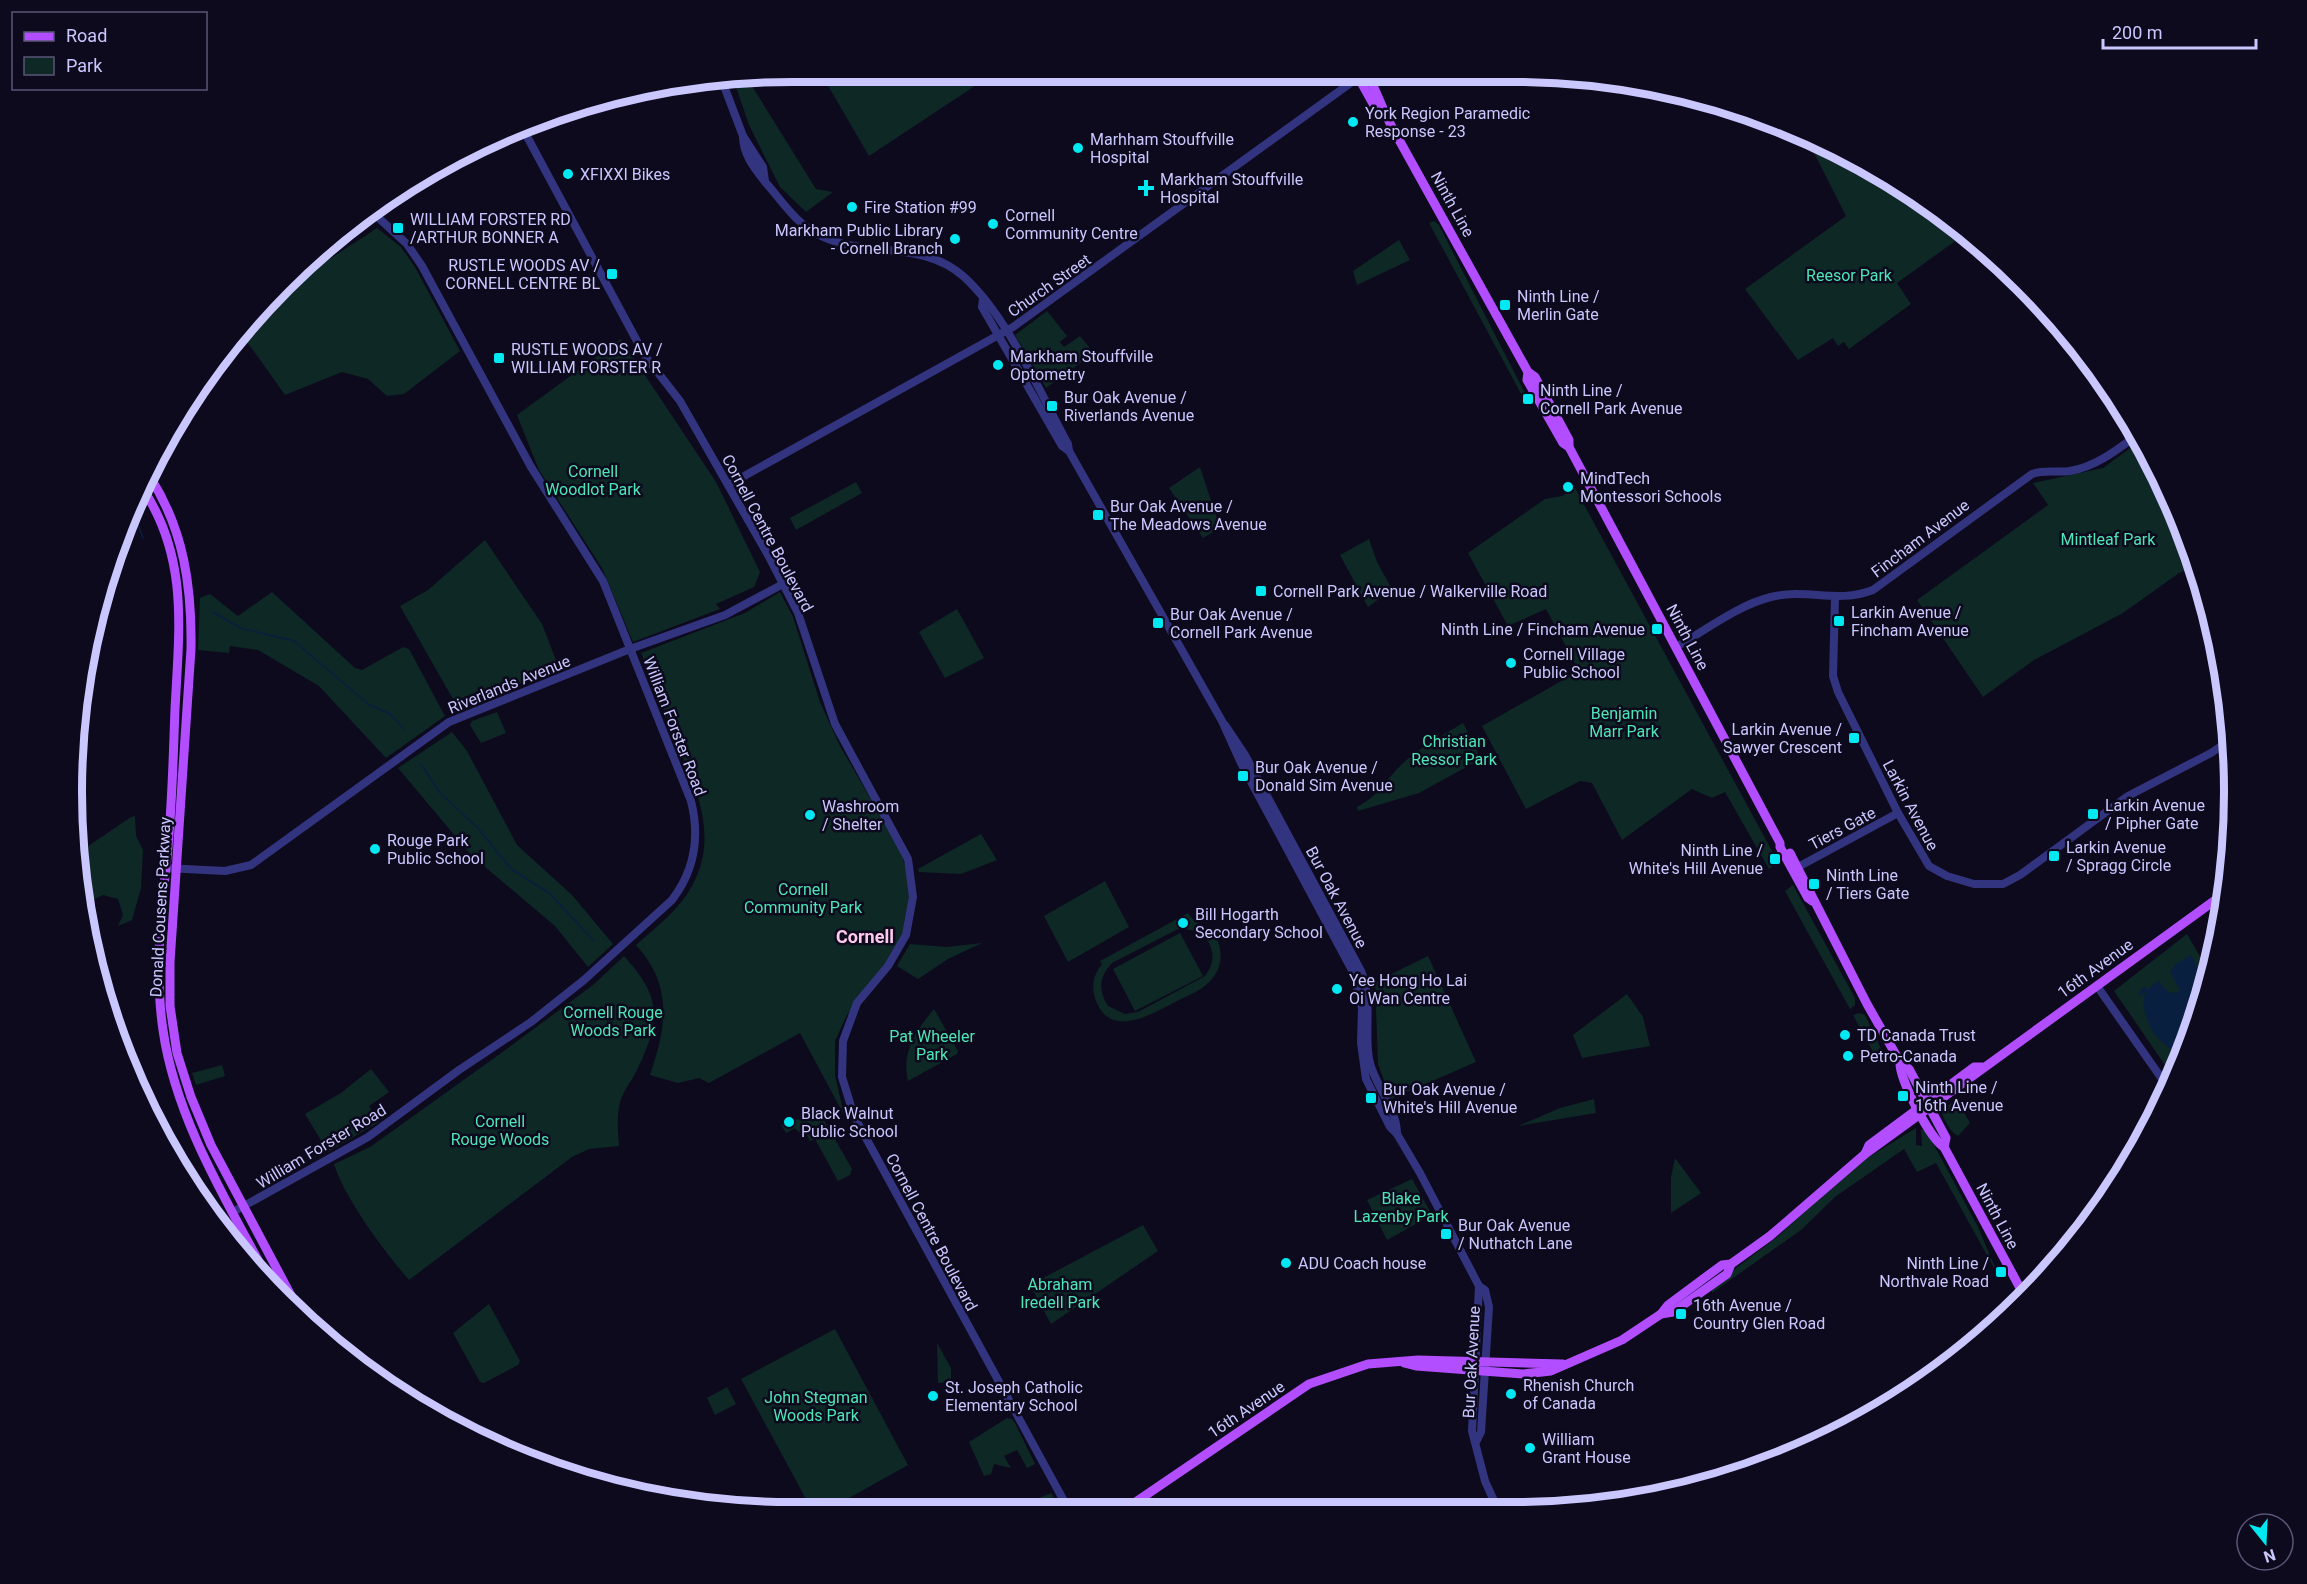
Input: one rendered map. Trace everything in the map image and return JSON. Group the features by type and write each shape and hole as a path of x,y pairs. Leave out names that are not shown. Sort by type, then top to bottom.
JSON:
{"main road":[{"name":"Ninth Line","path":"1368,82 1384,106 1385,115 1528,372 1535,377 1569,440 1569,447 1780,843 1791,869 1812,901 1900,1062 1900,1074 1924,1108 1937,1143 1944,1148 2021,1290"},
{"name":"Donald Cousens Parkway","path":"153,484 170,515 189,579 192,598 191,649 171,868 160,930 163,1031 171,1069 195,1136 257,1258"},
{"name":"Donald Cousens Parkway","path":"147,497 159,518 176,567 180,610 171,868 170,1006 177,1053 201,1123 290,1294"},
{"name":"Ninth Line","path":"1780,843 1785,845 1813,895 1812,901"},
{"name":"16th Avenue","path":"1136,1502 1309,1384 1368,1364 1401,1362 1416,1366 1480,1366 1523,1374 1551,1371 1563,1364 1610,1347 1661,1314 1673,1312 1727,1274 1731,1264 1770,1236 1865,1154 1924,1108 1979,1073 1982,1067 2216,900"}],"street":[{"name":"Church Street","path":"728,485 1002,333 1351,82"},
{"name":"Bur Oak Avenue","path":"724,86 743,136 743,146 760,177 786,209 819,235 856,248 912,252 932,257 963,276 982,298 982,307 1002,333 1044,416 1062,446 1069,452 1222,721 1241,763 1353,972 1362,1008 1361,1051 1366,1079 1390,1127 1397,1134 1467,1259 1479,1286 1485,1290 1489,1307 1472,1412 1485,1481 1494,1502"},
{"name":"Cornell Centre Boulevard","path":"526,135 645,356 680,401 783,584 800,620 832,718 900,840 912,878 912,909 902,943 888,966 862,995 846,1027 841,1057 846,1095 854,1116 1065,1502"},
{"name":"William Forster Road","path":"233,1212 368,1137 459,1070 531,1022 585,980 679,891 695,852 694,814 603,581 531,467 422,266 407,244 377,217"},
{"name":"Fincham Avenue","path":"1676,647 1750,604 1772,597 1794,594 1855,597 1873,590 2032,474 2042,470 2068,472 2087,466 2130,439"},
{"name":"Riverlands Avenue","path":"171,868 225,871 251,865 449,722 630,649 725,615 783,584"},
{"name":"Larkin Avenue","path":"1835,597 1833,676 1838,692 1898,813 1929,866 1947,876 1974,884 2003,884 2020,875 2128,796 2223,745"},
{"name":"Tiers Gate","path":"1797,867 1898,813"},
{"path":"2097,986 2163,1080"}],"green space":[{"path":"826,82 981,82 869,156"},
{"path":"751,84 816,189 833,192 806,212 780,187 749,125 735,85"},
{"name":"Reesor Park","path":"1812,148 1870,178 1909,202 1959,239 1897,283 1911,304 1849,349 1844,342 1838,346 1833,338 1798,360 1745,289 1846,216"},
{"path":"1434,221 1439,225 1530,403 1526,403 1429,223"},
{"path":"377,228 401,247 415,267 460,351 404,394 387,396 368,379 342,372 285,395 246,340 290,290 310,272"},
{"path":"1399,240 1410,260 1357,285 1353,271"},
{"path":"1047,311 1067,336 1060,342 1064,347 1080,336 1094,353 1046,388 1015,335"},
{"name":"Cornell Woodlot Park","path":"621,339 716,482 760,572 754,587 716,604 720,609 633,642 602,568 539,470 517,415"},
{"name":"Mintleaf Park","path":"2134,446 2170,520 2188,569 2179,573 2123,613 2034,660 1983,697 1917,600 2048,505 2033,483 2103,468"},
{"path":"1200,467 1220,528 1203,538 1169,488"},
{"path":"856,482 862,493 796,530 790,518"},
{"name":"Benjamin Marr Park","path":"1575,488 1778,862 1769,869 1725,792 1712,798 1692,789 1622,840 1592,783 1580,781 1526,809 1482,726 1579,671 1546,609 1508,626 1468,553 1545,499 1562,496"},
{"path":"1369,539 1377,562 1392,589 1368,607 1340,555"},
{"path":"485,540 542,624 559,668 458,708 400,606 428,590"},
{"path":"272,592 355,668 362,670 403,647 409,649 445,716 386,758 319,686 258,650 230,646 229,653 198,650 200,598 210,594 238,616"},
{"name":"Cornell Community Park","path":"780,592 793,617 820,702 840,746 902,853 910,889 905,930 898,947 847,1015 835,1041 835,1075 844,1115 800,1033 709,1083 699,1078 678,1083 650,1075 660,1039 663,1007 656,976 648,960 636,945 659,925 687,895 700,867 704,848 704,829 697,792 641,653 745,613"},
{"path":"957,609 984,658 945,678 919,632"},
{"path":"497,712 506,733 481,743 470,725 472,721"},
{"name":"Christian Ressor Park","path":"1463,723 1481,759 1419,793 1358,811 1357,807 1376,794 1397,769 1412,756"},
{"path":"452,732 467,751 517,845 572,895 613,944 588,967 555,926 472,856 398,768"},
{"path":"135,816 136,836 143,850 141,888 132,920 118,926 123,915 118,899 103,895 91,900 85,848"},
{"path":"981,834 997,860 961,874 919,872 918,869"},
{"path":"1105,881 1129,927 1068,962 1044,916"},
{"path":"1793,885 1855,998 1855,1005 1850,1009 1785,891"},
{"path":"1188,913 1196,922 1211,932 1218,942 1221,953 1212,979 1200,989 1144,1017 1121,1021 1110,1018 1102,1011 1095,998 1093,984 1102,964 1100,961","holes":["1180,928 1200,932 1211,947 1212,953 1211,964 1205,976 1138,1012 1125,1014 1108,1006 1101,984 1104,973 1112,963"]},
{"path":"1180,933 1203,976 1135,1011 1113,969"},
{"path":"2187,934 2203,962 2187,1020 2168,1069 2114,991"},
{"path":"982,943 948,959 918,979 897,966 910,944 947,947"},
{"name":"Cornell Rouge Woods","path":"624,956 645,984 654,1010 645,1052 619,1105 619,1146 589,1149 572,1157 409,1280 388,1255 356,1208 334,1164 370,1147 504,1051 593,985"},
{"path":"1428,956 1476,1062 1391,1099 1378,1064 1375,982"},
{"path":"1627,994 1643,1017 1650,1046 1582,1058 1573,1035"},
{"name":"Pat Wheeler Park","path":"934,1009 958,1051 957,1054 908,1081 906,1070 908,1051 921,1025"},
{"path":"1859,1013 1865,1015 1882,1051 1877,1059 1853,1015"},
{"path":"222,1065 225,1076 196,1085 192,1073"},
{"path":"371,1069 389,1092 369,1106 379,1122 328,1152 305,1114 341,1093"},
{"path":"1594,1099 1596,1113 1518,1126 1560,1108"},
{"path":"1953,1102 1958,1102 1970,1123 1958,1136 1947,1124 1941,1110"},
{"path":"817,1118 824,1120 852,1169 850,1175 838,1181 815,1139 810,1141 806,1133 802,1135 795,1128 786,1133 781,1125 791,1120"},
{"path":"1916,1128 1916,1145 1922,1146 1921,1129 1927,1132 1978,1227 1999,1277 1936,1163 1917,1172 1904,1149 1835,1197 1801,1230 1712,1293 1711,1287 1776,1238 1853,1167"},
{"path":"1675,1158 1701,1193 1671,1213 1671,1177"},
{"name":"Blake Lazenby Park","path":"1412,1179 1432,1215 1387,1240 1367,1200"},
{"name":"Abraham Iredell Park","path":"1143,1225 1158,1251 1051,1324 1030,1285"},
{"path":"489,1304 520,1361 518,1365 484,1383 480,1382 453,1333"},
{"name":"John Stegman Woods Park","path":"835,1329 908,1465 842,1502 808,1502 741,1379"},
{"path":"937,1343 951,1368 951,1382 938,1383"},
{"path":"727,1387 736,1404 715,1415 707,1398"},
{"path":"1007,1418 1012,1419 1015,1423 1035,1464 1027,1468 1017,1450 1004,1456 1011,1468 994,1464 991,1474 984,1476 969,1442"},
{"path":"1051,1493 1056,1502 1030,1502"}],"water":[{"path":"2191,955 2201,973 2187,1020 2174,1051 2160,1040 2149,1025 2144,1008 2146,990 2142,996 2139,994 2143,987 2148,989 2158,981 2168,992 2177,993 2179,989 2170,972 2176,964"}],"waterway":[{"path":"137,521 143,538"},
{"path":"213,612 240,628 294,641 368,704 390,714 404,729"},
{"path":"421,764 440,793 477,827 511,869 549,893 594,941"}],"place":[{"name":"York Region Paramedic Response - 23","path":"1353,122"},
{"name":"Marhham Stouffville Hospital","path":"1078,148"},
{"name":"XFIXXI Bikes","path":"568,174"},
{"name":"Markham Stouffville Hospital","path":"1146,188"},
{"name":"Fire Station #99","path":"852,207"},
{"name":"Cornell Community Centre","path":"993,224"},
{"name":"WILLIAM FORSTER RD /ARTHUR BONNER A","path":"398,228"},
{"name":"Markham Public Library - Cornell Branch","path":"955,239"},
{"name":"RUSTLE WOODS AV / CORNELL CENTRE BL","path":"612,274"},
{"name":"Ninth Line / Merlin Gate","path":"1505,305"},
{"name":"RUSTLE WOODS AV / WILLIAM FORSTER R","path":"499,358"},
{"name":"Markham Stouffville Optometry","path":"998,365"},
{"name":"Ninth Line / Cornell Park Avenue","path":"1528,399"},
{"name":"Bur Oak Avenue / Riverlands Avenue","path":"1052,406"},
{"name":"MindTech Montessori Schools","path":"1568,487"},
{"name":"Bur Oak Avenue / The Meadows Avenue","path":"1098,515"},
{"name":"Cornell Park Avenue / Walkerville Road","path":"1261,591"},
{"name":"Larkin Avenue / Fincham Avenue","path":"1839,621"},
{"name":"Bur Oak Avenue / Cornell Park Avenue","path":"1158,623"},
{"name":"Ninth Line / Fincham Avenue","path":"1657,629"},
{"name":"Cornell Village Public School","path":"1511,663"},
{"name":"Larkin Avenue / Sawyer Crescent","path":"1854,738"},
{"name":"Bur Oak Avenue / Donald Sim Avenue","path":"1243,776"},
{"name":"Larkin Avenue / Pipher Gate","path":"2093,814"},
{"name":"Washroom / Shelter","path":"810,815"},
{"name":"Rouge Park Public School","path":"375,849"},
{"name":"Larkin Avenue / Spragg Circle","path":"2054,856"},
{"name":"Ninth Line / White's Hill Avenue","path":"1775,859"},
{"name":"Ninth Line / Tiers Gate","path":"1814,884"},
{"name":"Bill Hogarth Secondary School","path":"1183,923"},
{"name":"Yee Hong Ho Lai Oi Wan Centre","path":"1337,989"},
{"name":"TD Canada Trust","path":"1845,1035"},
{"name":"Petro-Canada","path":"1848,1056"},
{"name":"Ninth Line / 16th Avenue","path":"1903,1096"},
{"name":"Bur Oak Avenue / White's Hill Avenue","path":"1371,1098"},
{"name":"Black Walnut Public School","path":"789,1122"},
{"name":"Bur Oak Avenue / Nuthatch Lane","path":"1446,1234"},
{"name":"ADU Coach house","path":"1286,1263"},
{"name":"Ninth Line / Northvale Road","path":"2001,1272"},
{"name":"16th Avenue / Country Glen Road","path":"1681,1314"},
{"name":"Rhenish Church of Canada","path":"1511,1394"},
{"name":"St. Joseph Catholic Elementary School","path":"933,1396"},
{"name":"William Grant House","path":"1530,1448"}],"district":[{"name":"Cornell","path":"865,937"}],"park label":[{"name":"Cornell Rouge Woods Park","path":"613,1021"}]}
